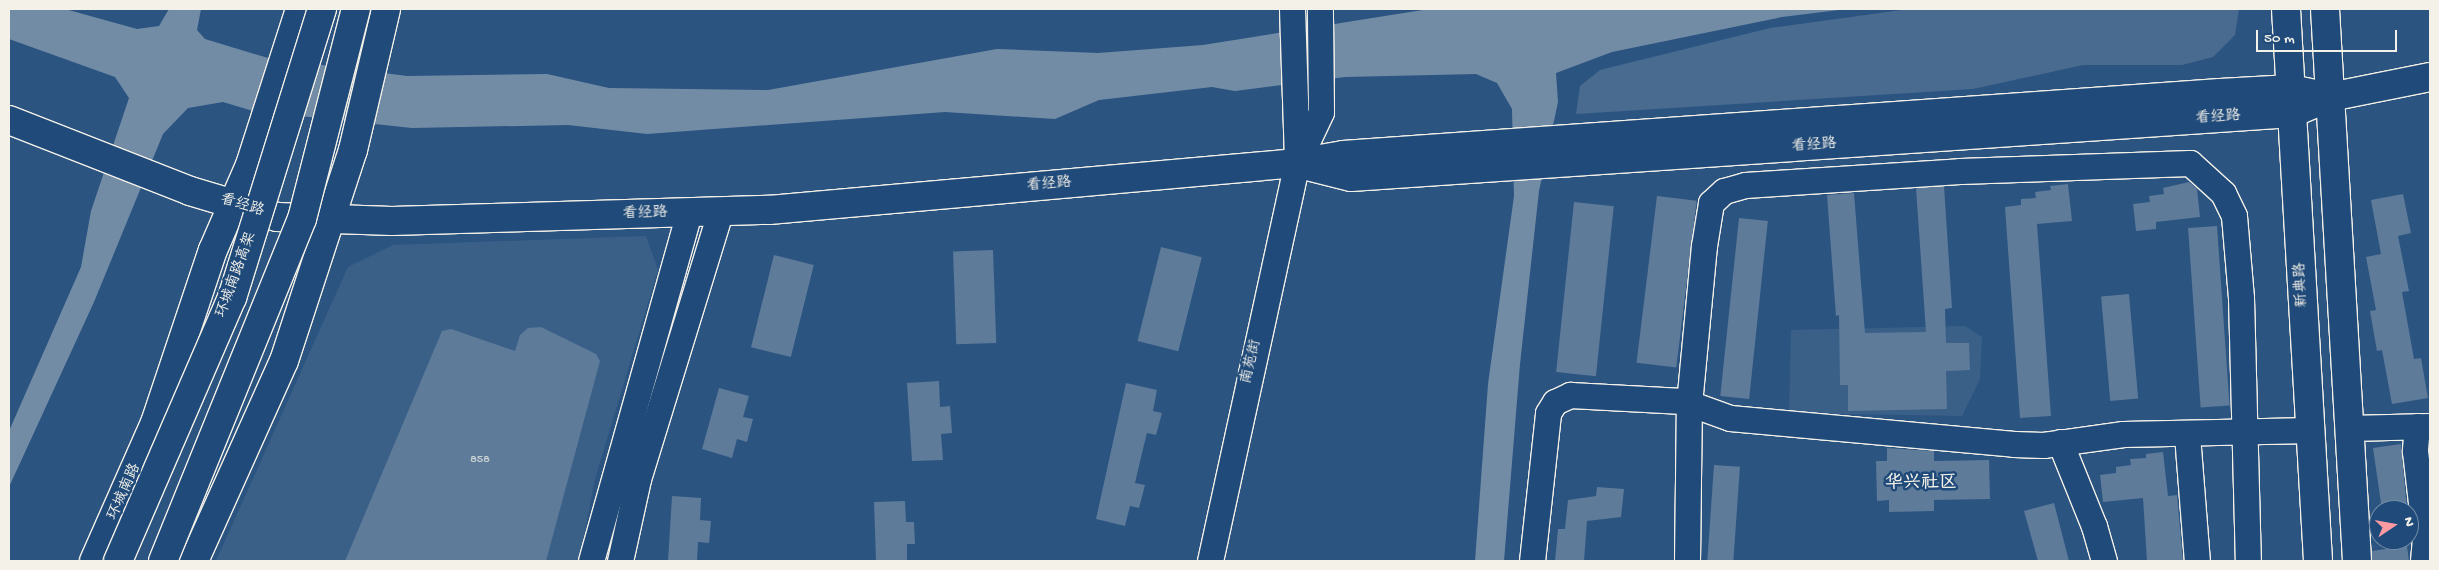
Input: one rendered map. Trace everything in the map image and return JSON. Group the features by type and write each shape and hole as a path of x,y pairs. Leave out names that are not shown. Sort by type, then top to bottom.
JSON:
{"main road":[{"name":"环城南路高架","path":"118,561 232,298 322,9"},
{"path":"163,561 302,219 356,9"},
{"path":"196,557 284,361 353,150 386,9"},
{"name":"新典路","path":"2286,9 2318,561"},
{"path":"2325,9 2357,561"},
{"name":"环城南路","path":"94,561 155,424 233,204 250,165 298,16"},
{"name":"看经路","path":"9,120 136,170 233,204 277,217 331,218 689,213 720,212 1297,163 1343,154 1514,154 2291,101 2330,97 2430,77"}],"street":[{"name":"南苑街","path":"1292,15 1293,106 1297,163"},
{"name":"南苑街","path":"1210,561 1297,163 1321,105 1320,16"},
{"path":"1687,561 1689,404 1711,203 1724,190 1745,185 1960,171 2190,163 2223,193 2234,216 2242,298 2242,433 2248,561"},
{"path":"620,561 638,479 720,212"},
{"path":"591,561 689,213"},
{"path":"1532,561 1548,413 1555,402 1591,395 1689,404 1730,418 2014,444 2060,442 2123,434 2187,435 2311,430"},
{"path":"2349,428 2424,426 2415,451 2425,538 2423,561"},
{"path":"2187,435 2197,561"},
{"path":"2060,442 2094,526 2104,561"}],"shaded area":[{"path":"9,9 65,9 137,29 159,26 169,9 201,9 197,30 205,39 268,58 407,76 547,74 609,88 768,90 997,49 1098,53 1203,45 1429,9 1847,9 1782,17 1612,52 1556,73 1558,102 1539,191 1520,364 1504,561 1475,561 1488,384 1514,196 1512,109 1497,83 1476,74 1345,77 1235,91 1212,87 1099,100 1055,119 945,112 647,134 568,125 412,128 253,111 223,102 188,108 163,134 94,302 9,487 9,431 81,267 91,211 129,98 115,77 9,39"},
{"path":"1909,9 2239,9 2235,35 2213,57 2182,65 2083,65 1973,89 1576,114 1580,86 1600,70 1770,28"},
{"path":"646,236 658,270 595,479 579,561 216,561 348,267 393,245"},
{"path":"1965,326 1982,337 1980,379 1962,416 1789,413 1791,330"}],"building":[{"path":"2189,182 2197,189 2200,217 2156,222 2156,229 2136,231 2133,204 2150,202 2149,196 2164,194 2163,188"},
{"path":"2068,184 2072,221 2037,224 2051,416 2020,418 2005,207 2021,205 2021,199 2036,198 2035,192 2051,190 2050,186"},
{"path":"1944,186 1952,308 1945,309 1946,343 1969,343 1970,370 1946,371 1947,409 1848,411 1848,385 1840,385 1839,315 1836,316 1827,195 1854,193 1865,333 1926,332 1916,188"},
{"path":"2403,194 2411,233 2398,236 2409,291 2402,292 2414,359 2421,358 2428,398 2392,404 2382,350 2377,351 2370,311 2376,310 2366,257 2381,254 2371,200"},
{"path":"1657,196 1697,201 1676,368 1637,363"},
{"path":"1574,202 1614,206 1596,376 1556,372"},
{"path":"1739,218 1768,221 1749,399 1720,396"},
{"path":"2217,226 2230,406 2201,408 2188,228"},
{"path":"1161,247 1202,257 1178,351 1138,341"},
{"path":"993,250 996,343 956,344 953,251"},
{"path":"774,255 814,265 791,357 751,347"},
{"path":"2129,294 2138,399 2110,401 2101,296"},
{"path":"541,327 596,354 600,361 546,561 345,561 442,331 451,329 515,351 520,335 528,328"},
{"path":"939,381 940,407 950,406 952,433 941,434 943,460 912,461 907,383"},
{"path":"1126,383 1157,390 1153,411 1162,413 1156,435 1147,433 1135,483 1145,485 1139,508 1130,506 1125,526 1096,519"},
{"path":"719,388 749,396 743,417 753,419 747,442 737,439 732,458 702,449"},
{"path":"2401,444 2406,500 2381,500 2373,448"},
{"path":"1887,448 1934,451 1934,461 1989,460 1990,499 1934,500 1934,511 1889,512 1889,500 1877,501 1876,461 1887,461"},
{"path":"2163,452 2168,496 2177,495 2183,561 2147,561 2143,498 2103,502 2100,475 2116,473 2116,467 2131,465 2130,459 2146,458 2146,454"},
{"path":"1714,465 1740,467 1733,561 1707,561"},
{"path":"1597,487 1624,489 1621,517 1587,521 1584,561 1555,561 1558,529 1565,529 1568,500 1596,496"},
{"path":"672,496 701,498 700,520 711,521 709,543 698,542 697,561 668,561"},
{"path":"905,501 906,522 914,522 915,544 907,544 907,561 876,561 874,502"},
{"path":"2054,503 2069,561 2038,561 2024,511"},
{"path":"2408,550 2409,561 2372,561 2372,551"}],"district":[{"name":"华兴社区","path":"1921,484"}]}
